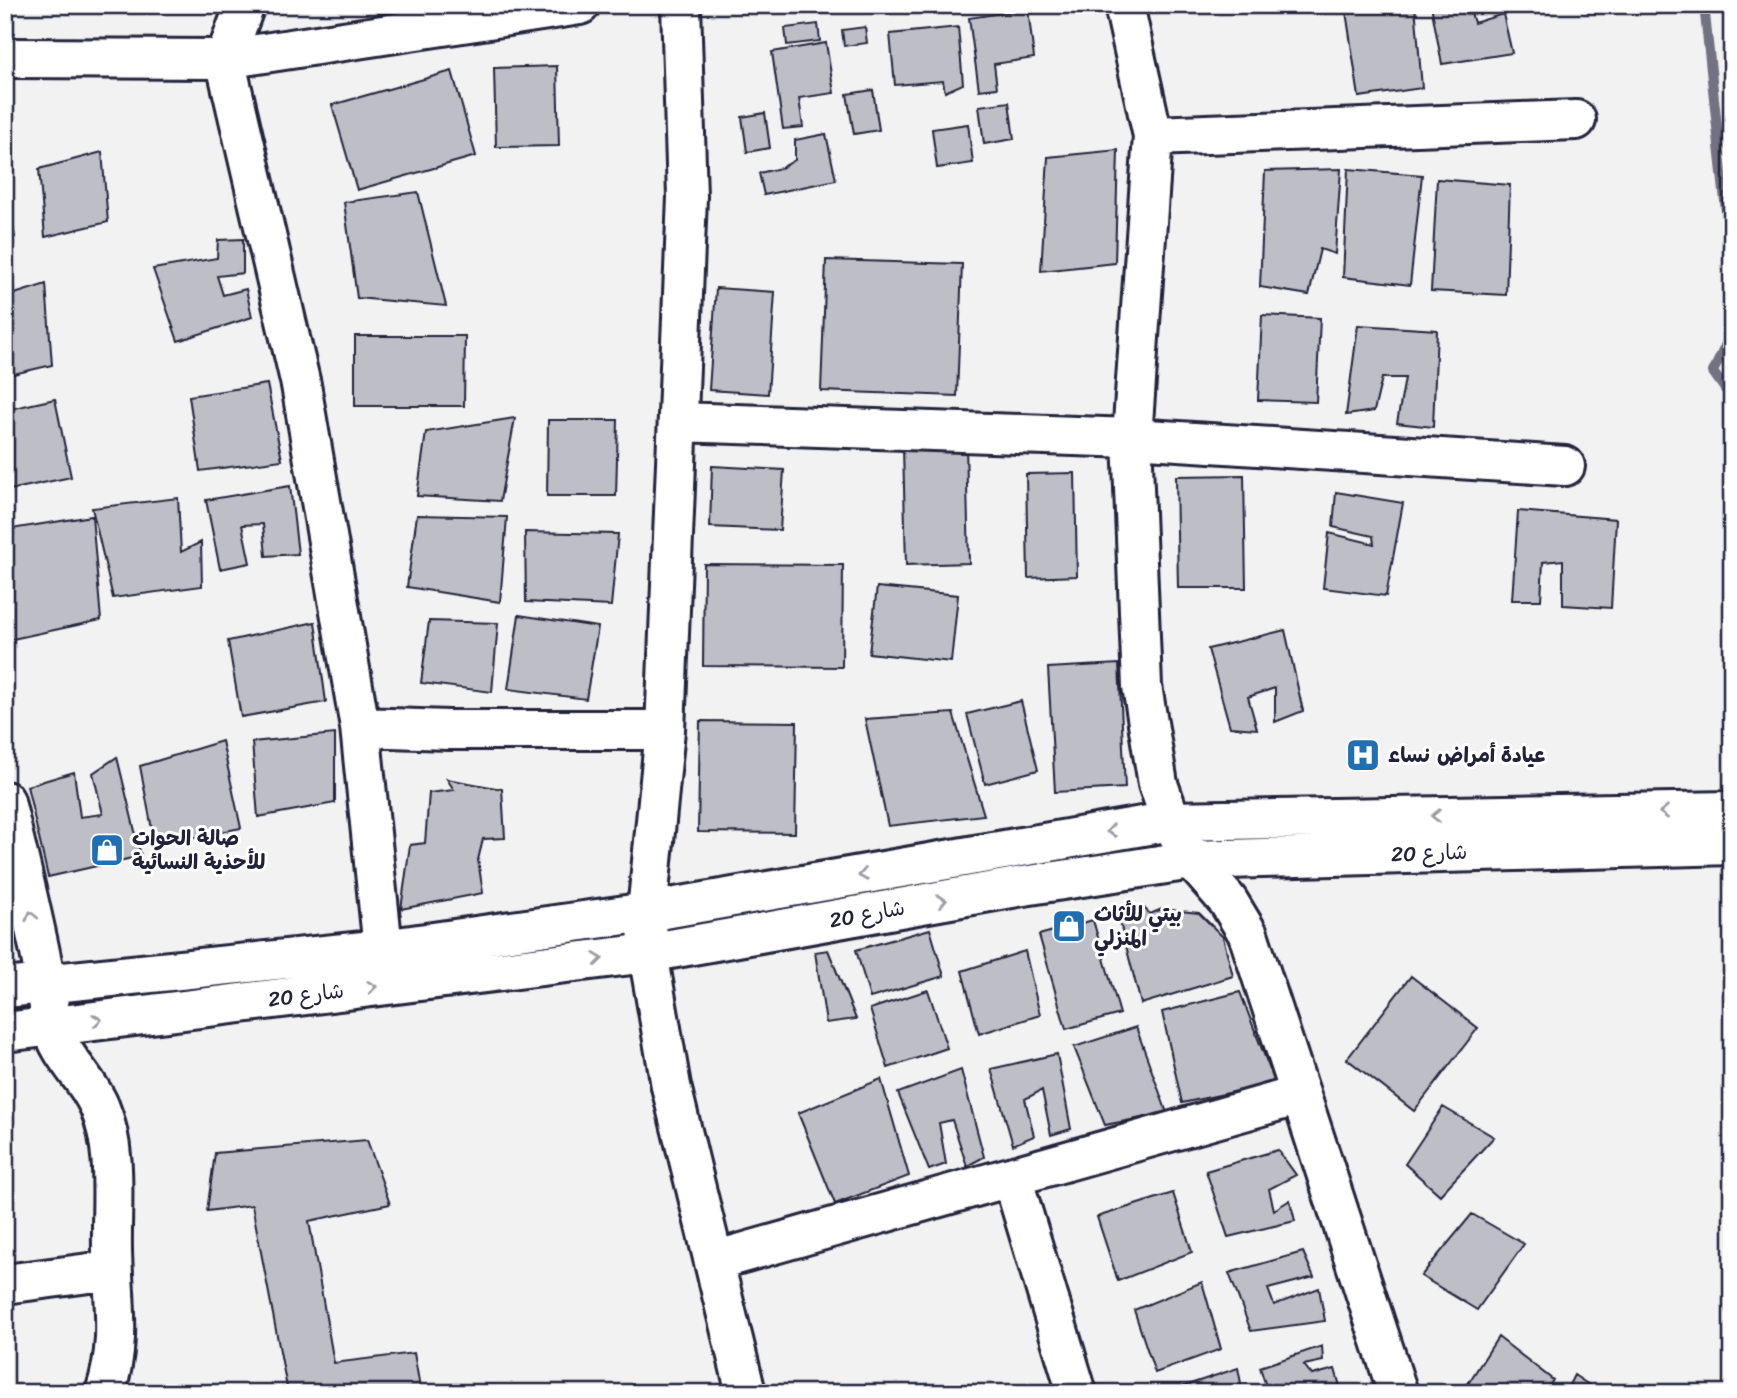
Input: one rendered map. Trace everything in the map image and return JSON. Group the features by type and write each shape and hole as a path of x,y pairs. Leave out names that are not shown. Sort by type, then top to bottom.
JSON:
{"street":[{"path":"245,5 225,59 301,385 360,727 383,949"},
{"path":"5,58 225,59 580,5"},
{"path":"681,5 687,197 665,730 647,912 648,953 662,1047 746,1393"},
{"path":"1124,5 1153,135 1132,438 1142,686 1158,784 1171,821 1192,860 1228,901 1248,934 1398,1393"},
{"path":"1153,135 1576,120"},
{"path":"678,422 1132,438 1565,466"},
{"path":"360,727 450,730 665,730"},
{"path":"5,801 46,983 52,1026 60,1046 100,1106 108,1135 112,1163 113,1270 118,1322 105,1393"},
{"name":"شارع 20","path":"5,988 383,949 647,912 1171,821 1732,811"},
{"name":"شارع 20","path":"5,1032 648,953 1017,887 1192,860 1732,845"},
{"path":"714,1261 1300,1096"},
{"path":"1013,1177 1077,1393"},
{"path":"5,1284 113,1270"}],"building":[{"path":"1345,5 1415,5 1422,88 1359,97"},
{"path":"1431,5 1469,5 1474,23 1503,14 1512,53 1442,64"},
{"path":"1028,9 1034,58 994,64 997,88 979,90 969,18"},
{"path":"818,24 820,41 787,45 785,28"},
{"path":"865,27 867,43 844,46 842,30"},
{"path":"958,27 963,84 945,92 943,81 895,85 890,34"},
{"path":"826,43 834,93 799,98 803,127 783,129 772,52"},
{"path":"557,66 559,146 496,147 494,68"},
{"path":"452,71 476,156 357,190 332,105"},
{"path":"873,90 879,130 854,134 847,94"},
{"path":"1009,102 1014,139 984,144 979,106"},
{"path":"765,113 770,148 747,152 742,117"},
{"path":"968,124 973,163 937,168 932,129"},
{"path":"826,134 836,180 764,195 759,173 781,168 795,160 795,140"},
{"path":"1118,150 1115,263 1041,271 1048,157"},
{"path":"102,152 108,222 45,237 39,169"},
{"path":"1341,169 1335,254 1320,249 1309,295 1260,287 1265,171"},
{"path":"1348,169 1422,175 1410,285 1343,277"},
{"path":"1437,179 1510,185 1506,295 1431,291"},
{"path":"5,186 15,237 5,244"},
{"path":"418,192 446,306 357,298 344,202"},
{"path":"243,239 243,273 217,276 223,295 246,289 252,317 178,341 153,269 217,258 218,240"},
{"path":"826,260 962,264 957,396 821,391"},
{"path":"46,284 52,365 5,376 5,297"},
{"path":"716,288 775,292 768,394 709,390"},
{"path":"1262,315 1320,318 1316,402 1258,400"},
{"path":"1358,325 1437,330 1433,427 1397,423 1405,378 1382,378 1374,411 1346,415"},
{"path":"355,336 465,336 464,406 355,406"},
{"path":"267,384 282,460 200,471 189,396"},
{"path":"55,399 71,477 5,491 5,410"},
{"path":"515,418 500,501 417,496 426,432"},
{"path":"548,420 618,420 616,496 547,496"},
{"path":"966,446 969,563 906,565 903,448"},
{"path":"712,466 784,470 780,530 710,527"},
{"path":"1075,473 1077,576 1028,578 1026,474"},
{"path":"1244,475 1246,588 1178,588 1176,476"},
{"path":"290,486 298,554 266,556 263,524 242,525 250,563 220,569 206,500"},
{"path":"1336,492 1403,503 1386,596 1323,588 1329,533 1374,544 1373,536 1333,527"},
{"path":"178,498 181,552 201,542 202,586 113,598 92,508"},
{"path":"1518,511 1616,519 1611,608 1563,605 1563,560 1543,562 1541,600 1512,600"},
{"path":"417,515 507,517 500,602 407,587"},
{"path":"92,516 101,620 8,640 5,530"},
{"path":"525,532 618,534 611,606 526,602"},
{"path":"704,564 843,565 842,667 703,666"},
{"path":"877,587 958,595 951,662 869,653"},
{"path":"519,615 598,627 586,699 508,689"},
{"path":"429,621 498,623 492,692 421,683"},
{"path":"315,622 326,702 241,717 228,641"},
{"path":"1285,630 1303,711 1275,722 1275,688 1248,697 1257,729 1230,727 1208,649"},
{"path":"1119,664 1125,788 1055,792 1048,668"},
{"path":"1021,701 1038,770 985,784 967,714"},
{"path":"953,713 984,815 888,826 865,719"},
{"path":"700,721 797,722 795,833 698,832"},
{"path":"335,734 335,803 258,817 252,742"},
{"path":"222,741 241,828 155,845 140,766"},
{"path":"117,757 141,856 48,877 27,786 74,772 80,817 103,814 93,773"},
{"path":"447,779 502,789 505,838 483,839 478,860 483,893 401,909 410,845 425,843 429,793 454,790"},
{"path":"1144,908 1150,914 1162,909 1199,913 1223,937 1233,976 1141,1004 1118,915"},
{"path":"1093,920 1120,1014 1066,1029 1039,935"},
{"path":"930,929 944,976 870,998 856,950"},
{"path":"828,950 856,1019 826,1023 815,952"},
{"path":"1025,951 1040,1015 979,1034 962,971"},
{"path":"1411,976 1478,1028 1414,1111 1347,1059"},
{"path":"928,990 947,1048 888,1068 870,1009"},
{"path":"1240,992 1275,1083 1182,1103 1162,1012"},
{"path":"1136,1027 1167,1113 1105,1125 1074,1047"},
{"path":"1057,1054 1071,1129 1051,1135 1042,1090 1025,1099 1034,1136 1013,1145 991,1069"},
{"path":"961,1070 984,1157 967,1166 952,1120 939,1123 946,1164 929,1170 898,1093"},
{"path":"881,1079 909,1176 835,1204 798,1113"},
{"path":"1443,1107 1494,1137 1440,1195 1405,1164"},
{"path":"367,1140 390,1204 309,1221 334,1363 414,1353 421,1393 288,1393 252,1205 207,1211 215,1153"},
{"path":"1278,1150 1296,1175 1269,1189 1274,1210 1290,1200 1295,1221 1228,1237 1206,1171"},
{"path":"1173,1193 1192,1252 1118,1281 1097,1217"},
{"path":"1472,1214 1524,1244 1477,1310 1421,1276"},
{"path":"1303,1252 1314,1277 1268,1289 1274,1305 1319,1288 1325,1321 1251,1331 1229,1273"},
{"path":"1202,1282 1221,1349 1155,1373 1134,1310"},
{"path":"1498,1337 1553,1380 1544,1393 1462,1393"},
{"path":"1322,1346 1323,1361 1304,1365 1312,1375 1335,1369 1342,1393 1268,1393 1260,1367"},
{"path":"1238,1368 1243,1393 1163,1393"},
{"path":"1574,1375 1601,1393 1565,1393"}],"waterway":[{"path":"1704,5 1732,267"},
{"path":"1732,331 1713,372 1732,399"}],"place":[{"name":"عيادة أمراض نساء","path":"1363,755"},
{"name":"صالة الحوات للأحذية النسائية","path":"107,850"},
{"name":"بيتي للأثاث المنزلي","path":"1069,926"}]}
